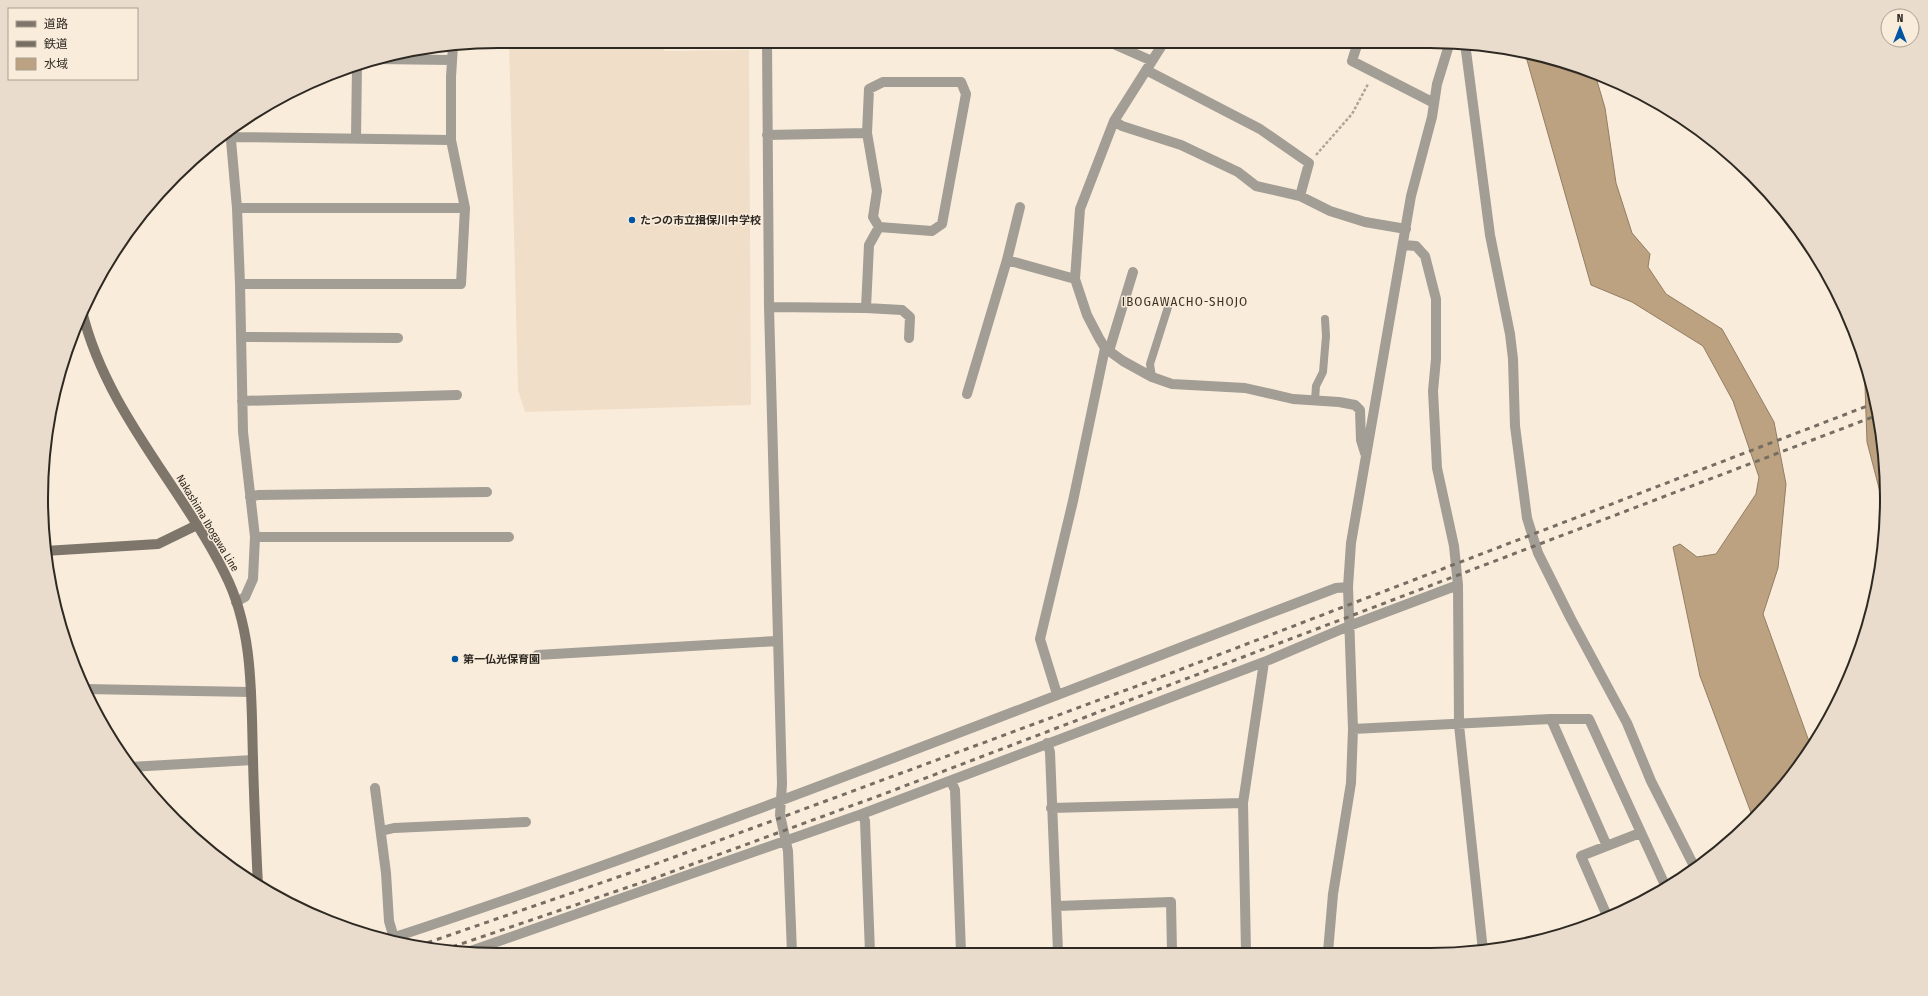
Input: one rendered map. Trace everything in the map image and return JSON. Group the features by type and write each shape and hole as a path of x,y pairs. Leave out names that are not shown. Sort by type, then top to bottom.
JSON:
{"main road":[{"name":"Nakashima Ibogawa Line","path":"85,320 98,362 119,404 197,525 226,574 236,602 245,637 251,692 258,878"},
{"path":"51,551 158,544 197,525"}],"street":[{"path":"767,48 769,307 781,801 780,815 787,841 792,948"},
{"path":"1119,48 1260,129 1309,163 1300,196"},
{"path":"1160,48 1114,121 1080,209 1074,279 1087,315 1107,350 1152,378 1172,384 1245,388 1293,399 1355,405 1360,410 1360,440 1365,453"},
{"path":"1356,48 1352,61 1434,102"},
{"path":"1328,948 1333,894 1351,783 1353,729 1348,588 1351,544 1365,453 1411,196 1439,78 1448,49"},
{"path":"1466,50 1490,236 1510,334 1513,359 1514,426 1527,518 1542,559 1571,619 1627,723 1651,781 1693,863"},
{"path":"240,284 461,284 464,208 451,140 453,51"},
{"path":"399,59 452,60"},
{"path":"356,138 357,71"},
{"path":"883,82 962,82 966,94 942,224 932,231 879,227 872,217 877,192 867,133 869,89 883,82"},
{"path":"1114,121 1122,126 1188,149 1238,172 1256,186 1300,196 1330,211 1365,222 1406,229"},
{"path":"235,133 451,140"},
{"path":"767,135 867,133"},
{"path":"230,137 237,208 243,432 255,537 253,579 245,597 236,602"},
{"path":"967,394 1007,260 1020,207"},
{"path":"237,208 464,208"},
{"path":"866,308 869,245 879,227"},
{"path":"1403,245 1416,246 1425,256 1436,299 1436,359 1434,391 1437,468 1454,546 1458,585 1459,724 1482,945"},
{"path":"1007,260 1074,279"},
{"path":"1057,694 1040,639 1075,494 1107,350 1133,272"},
{"path":"769,307 902,310 910,317 909,338"},
{"path":"241,337 398,338"},
{"path":"242,401 457,395"},
{"path":"250,498 258,495 487,492"},
{"path":"255,537 509,536"},
{"path":"484,948 787,841 951,781 1047,743 1264,662 1349,626 1458,585"},
{"path":"398,936 580,874 781,801 1336,588 1348,588"},
{"path":"538,655 777,641"},
{"path":"1246,948 1243,803 1264,662"},
{"path":"90,689 251,692"},
{"path":"1353,729 1551,719 1589,719 1664,882"},
{"path":"1551,719 1607,846"},
{"path":"1047,743 1050,752 1051,808 1058,948"},
{"path":"137,767 253,760"},
{"path":"951,781 955,790 961,948"},
{"path":"375,788 381,831 390,935"},
{"path":"1051,808 1243,803"},
{"path":"862,814 865,821 870,948"},
{"path":"381,831 394,828 526,822"},
{"path":"1606,912 1582,856 1640,833"},
{"path":"1057,906 1171,902 1173,948"}],"lane":[{"path":"1152,378 1150,364 1169,304"},
{"path":"1315,400 1316,386 1323,372 1326,336 1325,319"}],"path":[{"path":"1309,163 1352,114 1374,72"}],"shaded area":[{"name":"たつの市立揖保川中学校","path":"509,48 664,48 664,51 749,50 751,405 525,412 518,390"}],"water":[{"path":"1527,59 1546,63 1597,80 1605,108 1616,183 1632,233 1650,254 1648,267 1666,294 1722,329 1774,422 1786,484 1778,568 1763,614 1809,741 1787,772 1751,813 1700,676 1673,547 1680,544 1697,557 1716,554 1756,494 1759,477 1733,401 1703,346 1632,302 1591,285"},
{"path":"1865,381 1876,439 1880,491 1867,442"}],"railway":[{"path":"429,942 650,866 1145,683 1870,405"},
{"path":"456,946 652,879 881,795 1872,417"}],"place":[{"name":"たつの市立揖保川中学校","path":"632,220"},
{"name":"第一仏光保育園","path":"455,659"}],"district":[{"name":"IBOGAWACHO-SHOJO","path":"1185,301"}]}
